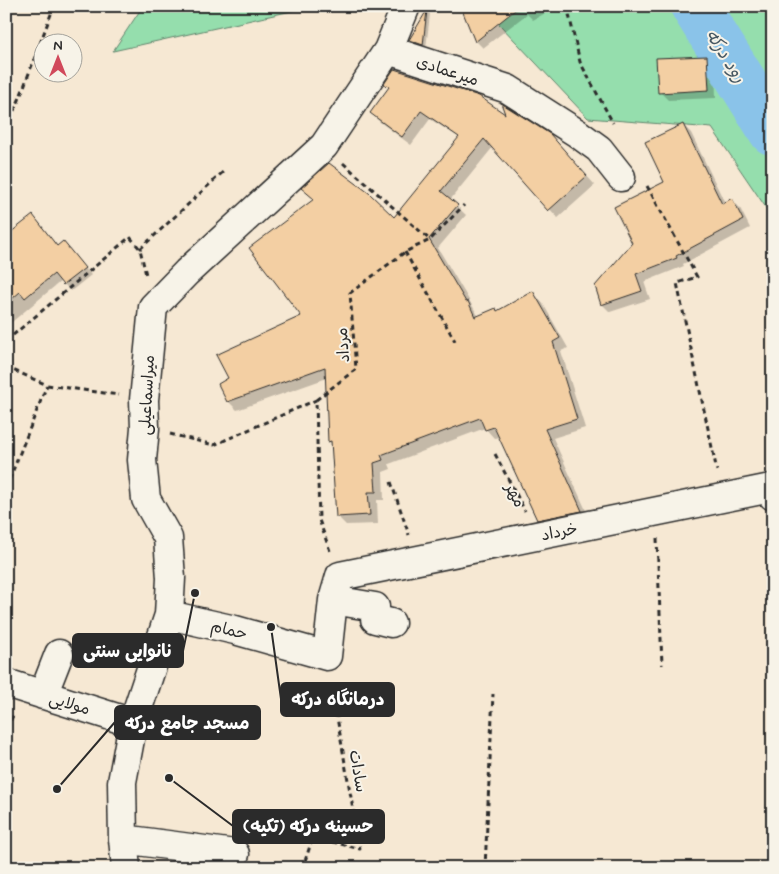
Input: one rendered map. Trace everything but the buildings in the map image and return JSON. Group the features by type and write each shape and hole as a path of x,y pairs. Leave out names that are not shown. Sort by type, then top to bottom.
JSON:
{"street":[{"path":"153,307 187,272 324,146 388,50 406,6"},
{"name":"میرعمادی","path":"388,50 508,89 599,149 633,180"},
{"name":"میراسماعیلی","path":"126,868 123,839 122,782 133,722 169,615 171,578 168,538 146,499 142,460 145,428 144,400 153,307"},
{"name":"خرداد","path":"337,588 416,560 770,488 773,496"},
{"path":"327,656 337,588 374,607 375,619 392,623"},
{"name":"حمام","path":"169,615 235,630 327,656"},
{"path":"43,694 59,654"},
{"name":"مولایی","path":"6,683 133,722"},
{"path":"123,839 235,854"}],"path":[{"path":"6,127 19,100 54,6"},
{"path":"567,6 580,62 617,131"},
{"path":"324,146 430,240"},
{"path":"140,250 224,171"},
{"path":"633,180 696,277 677,283 723,498"},
{"name":"مرداد","path":"316,400 356,369 350,293 405,252 430,240 464,205"},
{"path":"6,341 130,237 140,250 153,307"},
{"path":"405,252 456,341"},
{"path":"6,367 47,386 95,391 144,400"},
{"path":"6,488 47,386"},
{"path":"145,428 214,445 316,400 319,520 337,588"},
{"name":"مهر","path":"495,454 538,536"},
{"path":"392,482 416,560"},
{"path":"656,512 662,665"},
{"name":"سادات","path":"305,861 313,837 360,849 327,656"},
{"path":"485,868 493,694"}],"green space":[{"path":"143,6 314,6 113,51"},
{"path":"482,6 773,6 773,218 712,128 588,118"}],"waterway":[{"name":"رود درکه","path":"695,6 773,131"}],"place":[{"name":"نانوایی سنتی","path":"195,593"},
{"name":"درمانگاه درکه","path":"271,627"},
{"name":"حسینه درکه (تکیه)","path":"169,778"},
{"name":"مسجد جامع درکه","path":"57,789"}]}
